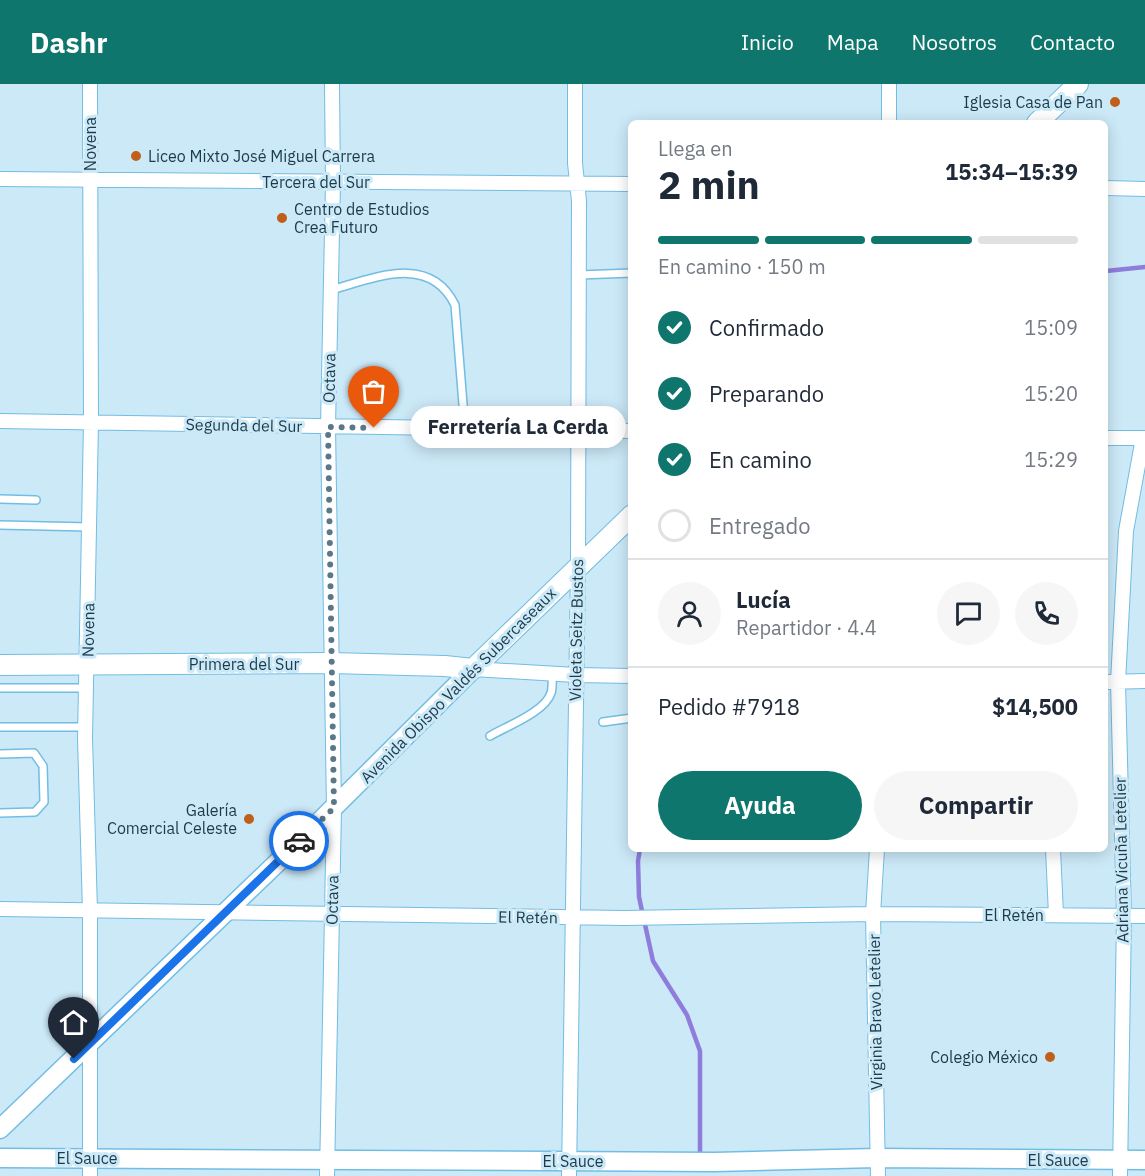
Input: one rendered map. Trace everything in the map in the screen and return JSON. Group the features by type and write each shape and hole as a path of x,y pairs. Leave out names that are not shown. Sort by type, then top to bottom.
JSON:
{"main road":[{"path":"1040,120 1078,84"},
{"name":"Avenida Obispo Valdés Subercaseaux","path":"473,669 628,519"},
{"name":"Primera del Sur","path":"0,665 331,663 445,666 473,669"}],"street":[{"name":"Novena","path":"90,84 91,422 86,727 90,911 90,1167"},
{"name":"Octava","path":"328,1168 334,808 328,427 333,182 332,84"},
{"name":"Violeta Seitz Bustos","path":"569,1168 578,567 579,201 575,163 575,84"},
{"path":"889,84 889,120"},
{"name":"Tercera del Sur","path":"0,179 628,184"},
{"path":"1108,188 1145,189"},
{"name":"Segunda del Sur","path":"0,421 628,431"},
{"path":"1108,438 1144,438"},
{"name":"Adriana Vicuña Letelier","path":"1120,1168 1124,916 1112,682 1126,531 1144,438"},
{"name":"Primera del Sur","path":"473,669 628,676"},
{"name":"Avenida Obispo Valdés Subercaseaux","path":"0,1129 334,808 473,669"},
{"path":"1112,682 1145,681"},
{"name":"Virginia Bravo Letelier","path":"877,852 873,914 878,1167"},
{"name":"El Retén","path":"1053,852 1056,915"},
{"name":"El Retén","path":"0,909 624,918 873,914 1145,916"},
{"name":"El Sauce","path":"0,1158 90,1167 328,1168 569,1168 687,1161 878,1167 1120,1168 1145,1160"}],"lane":[{"path":"331,290 394,273 429,277 449,292 455,305 465,429"},
{"path":"579,275 628,273"},
{"path":"0,499 36,500"},
{"path":"0,525 89,527"},
{"path":"490,736 535,711 548,700 552,690 552,674"},
{"path":"0,688 87,688"},
{"path":"603,722 628,719"},
{"path":"0,727 86,727"},
{"path":"0,754 34,753 43,766 44,802 35,812 0,813"}],"waterway":[{"path":"1108,271 1145,267"},
{"path":"640,852 639,897 653,961 687,1015 700,1051 700,1158"}],"way so far":[{"path":"299,841 334,808 328,427 374,428"}],"place":[{"name":"Iglesia Casa de Pan","path":"1115,102"},
{"name":"Liceo Mixto José Miguel Carrera","path":"136,156"},
{"name":"Centro de Estudios Crea Futuro","path":"282,218"},
{"name":"Ferretería La Cerda","path":"374,428"},
{"name":"Galería Comercial Celeste","path":"249,819"},
{"name":"Colegio México","path":"1050,1057"}],"route":[{"path":"74,1059 299,841"}]}
